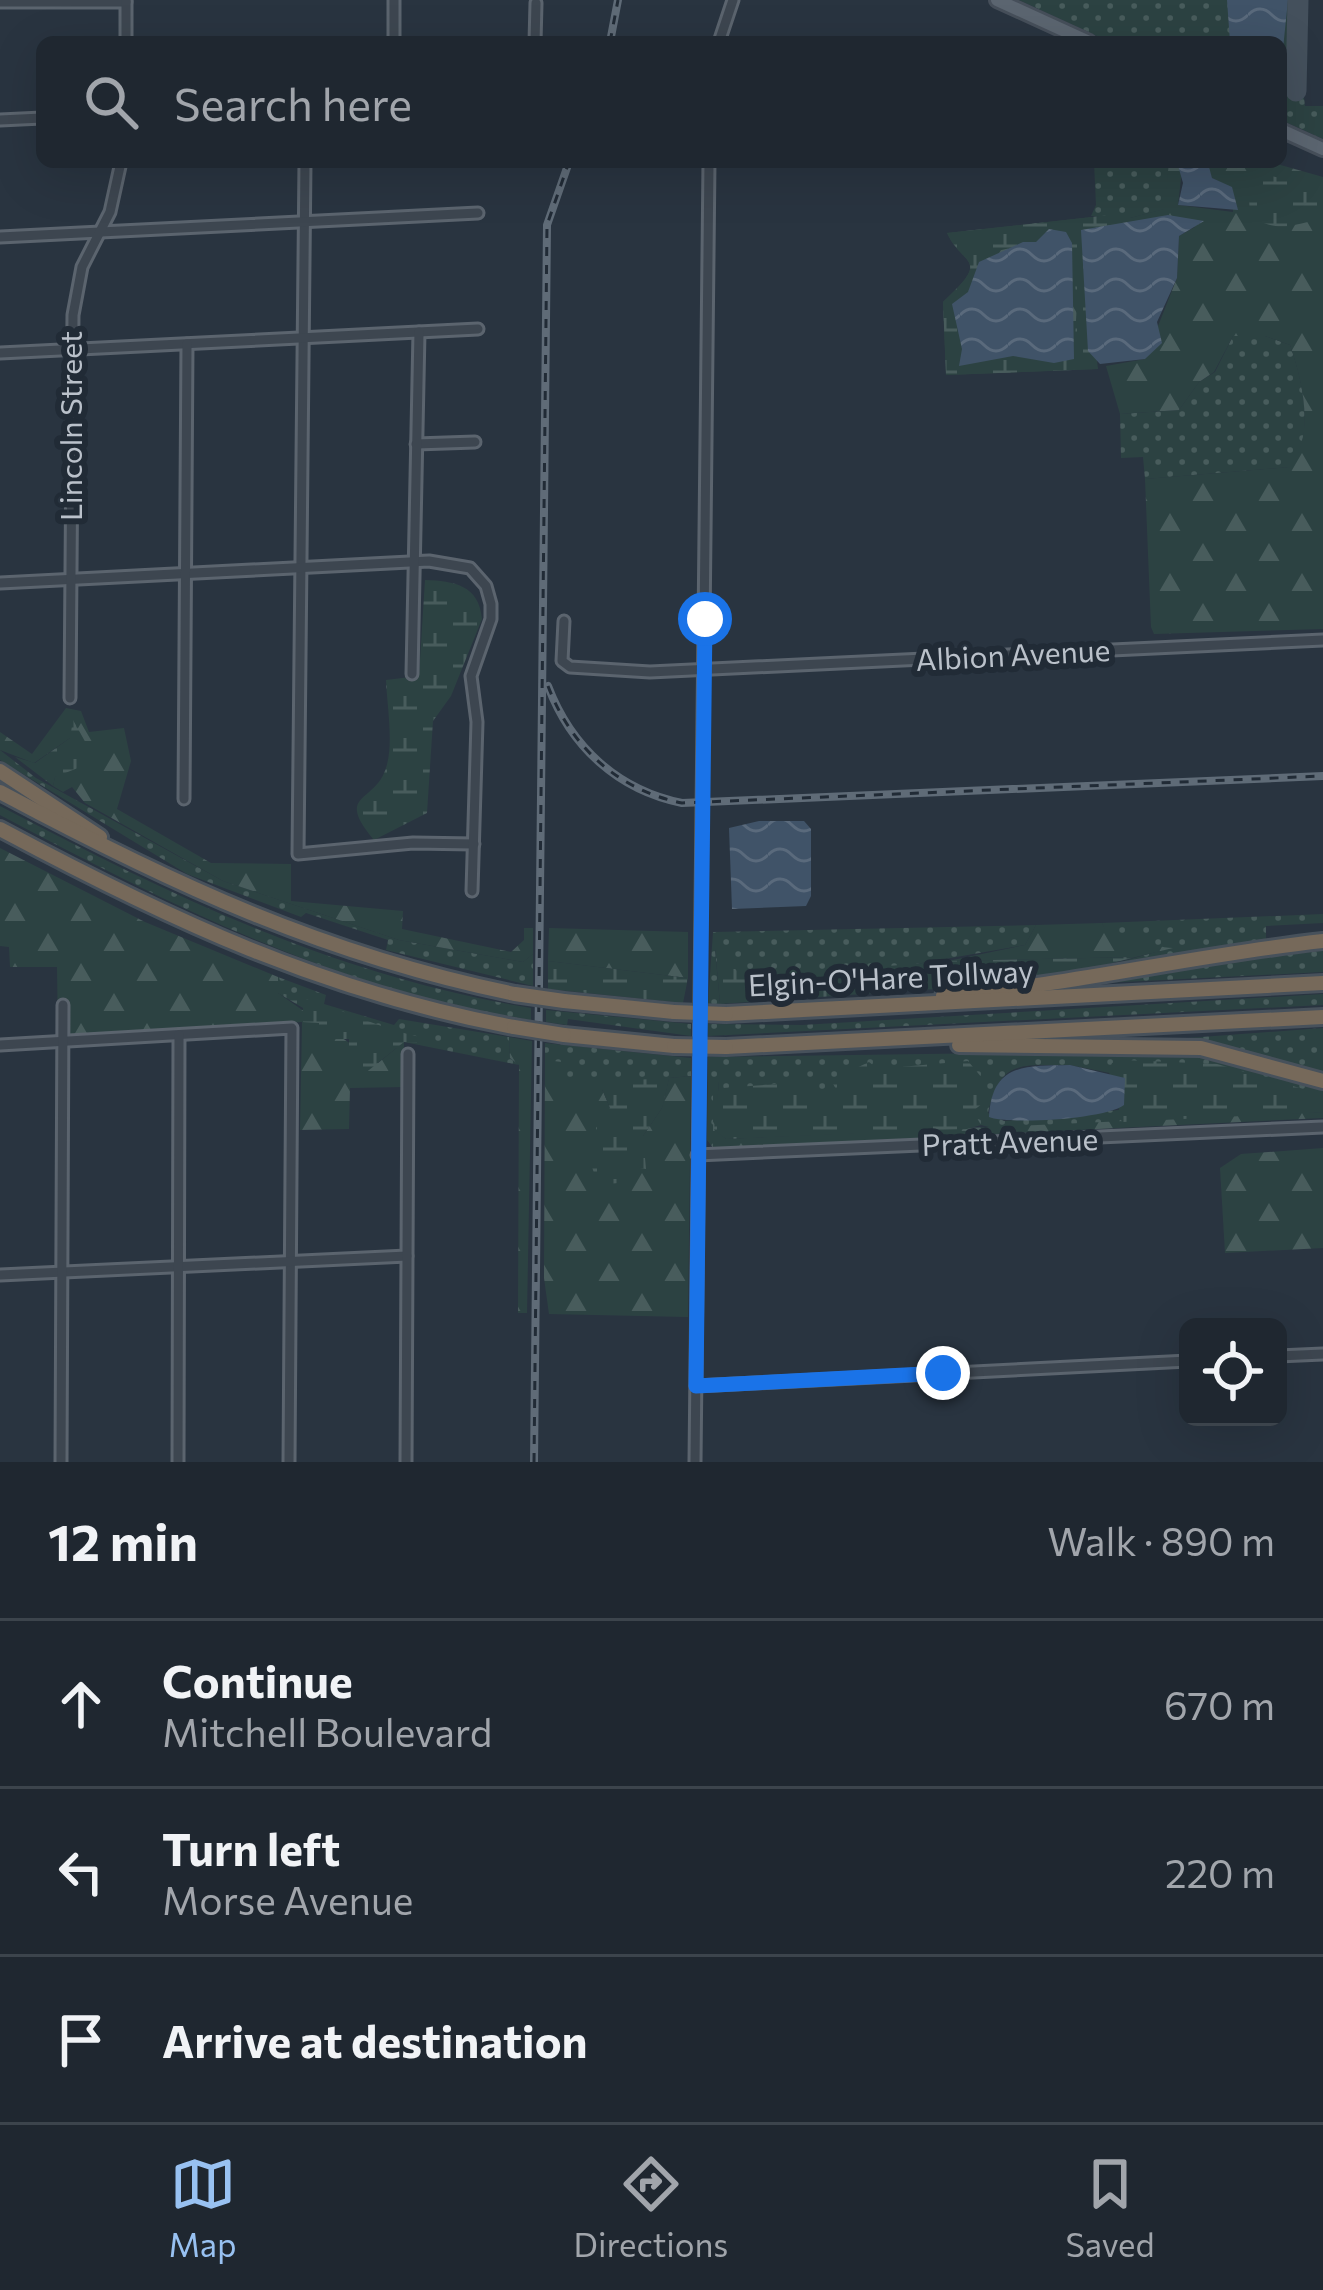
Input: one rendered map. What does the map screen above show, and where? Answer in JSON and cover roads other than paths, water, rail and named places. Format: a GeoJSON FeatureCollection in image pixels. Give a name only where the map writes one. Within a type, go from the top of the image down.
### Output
{"type":"FeatureCollection","features":[{"type":"Feature","properties":{"kind":"highway"},"geometry":{"type":"LineString","coordinates":[[0,771],[138,865]]}},
{"type":"Feature","properties":{"kind":"highway","name":"Elgin-O'Hare Tollway"},"geometry":{"type":"LineString","coordinates":[[0,791],[138,865],[320,943],[515,994],[674,1012],[726,1013],[842,1011],[1323,983]]}},
{"type":"Feature","properties":{"kind":"highway","name":"Elgin-O'Hare Tollway"},"geometry":{"type":"LineString","coordinates":[[0,830],[157,912],[283,966],[396,1001],[564,1036],[726,1047],[1323,1017]]}},
{"type":"Feature","properties":{"kind":"highway"},"geometry":{"type":"LineString","coordinates":[[0,840],[46,854]]}},
{"type":"Feature","properties":{"kind":"highway"},"geometry":{"type":"LineString","coordinates":[[842,1011],[1066,985],[1189,957],[1323,941]]}},
{"type":"Feature","properties":{"kind":"highway"},"geometry":{"type":"LineString","coordinates":[[876,1042],[1201,1048],[1323,1081]]}},
{"type":"Feature","properties":{"kind":"main road"},"geometry":{"type":"LineString","coordinates":[[997,0],[1076,36]]}},
{"type":"Feature","properties":{"kind":"main road"},"geometry":{"type":"LineString","coordinates":[[1287,133],[1323,149]]}},
{"type":"Feature","properties":{"kind":"street"},"geometry":{"type":"LineString","coordinates":[[394,0],[394,36]]}},
{"type":"Feature","properties":{"kind":"street"},"geometry":{"type":"LineString","coordinates":[[721,36],[733,0]]}},
{"type":"Feature","properties":{"kind":"street"},"geometry":{"type":"LineString","coordinates":[[0,2],[126,1],[126,36]]}},
{"type":"Feature","properties":{"kind":"street"},"geometry":{"type":"LineString","coordinates":[[535,36],[536,3]]}},
{"type":"Feature","properties":{"kind":"street"},"geometry":{"type":"LineString","coordinates":[[0,120],[36,118]]}},
{"type":"Feature","properties":{"kind":"street","name":"Lincoln Street"},"geometry":{"type":"LineString","coordinates":[[70,698],[71,350],[82,267],[110,212],[121,168]]}},
{"type":"Feature","properties":{"kind":"street"},"geometry":{"type":"LineString","coordinates":[[304,168],[298,854],[413,843],[474,844]]}},
{"type":"Feature","properties":{"kind":"street"},"geometry":{"type":"LineString","coordinates":[[695,1462],[710,168]]}},
{"type":"Feature","properties":{"kind":"street"},"geometry":{"type":"LineString","coordinates":[[0,237],[478,213]]}},
{"type":"Feature","properties":{"kind":"street"},"geometry":{"type":"LineString","coordinates":[[0,353],[478,329]]}},
{"type":"Feature","properties":{"kind":"street"},"geometry":{"type":"LineString","coordinates":[[412,674],[418,332]]}},
{"type":"Feature","properties":{"kind":"street"},"geometry":{"type":"LineString","coordinates":[[184,799],[187,344]]}},
{"type":"Feature","properties":{"kind":"street"},"geometry":{"type":"LineString","coordinates":[[416,444],[475,442]]}},
{"type":"Feature","properties":{"kind":"street"},"geometry":{"type":"LineString","coordinates":[[0,583],[414,562],[455,562],[479,576],[492,611],[471,676],[476,722],[472,891]]}},
{"type":"Feature","properties":{"kind":"street","name":"Albion Avenue"},"geometry":{"type":"LineString","coordinates":[[564,621],[562,661],[570,668],[704,672],[1323,640]]}},
{"type":"Feature","properties":{"kind":"street"},"geometry":{"type":"LineString","coordinates":[[61,1462],[63,1004]]}},
{"type":"Feature","properties":{"kind":"street"},"geometry":{"type":"LineString","coordinates":[[0,1045],[292,1028],[289,1462]]}},
{"type":"Feature","properties":{"kind":"street"},"geometry":{"type":"LineString","coordinates":[[178,1462],[179,1035]]}},
{"type":"Feature","properties":{"kind":"street"},"geometry":{"type":"LineString","coordinates":[[406,1462],[408,1054]]}},
{"type":"Feature","properties":{"kind":"street","name":"Pratt Avenue"},"geometry":{"type":"LineString","coordinates":[[697,1155],[1323,1127]]}},
{"type":"Feature","properties":{"kind":"street"},"geometry":{"type":"LineString","coordinates":[[0,1275],[407,1256]]}},
{"type":"Feature","properties":{"kind":"street"},"geometry":{"type":"LineString","coordinates":[[1287,1356],[1323,1354]]}},
{"type":"Feature","properties":{"kind":"street"},"geometry":{"type":"LineString","coordinates":[[696,1386],[1179,1361]]}},
{"type":"Feature","properties":{"kind":"water"},"geometry":{"type":"Polygon","coordinates":[[[1227,0],[1288,0],[1284,36],[1230,36],[1227,0]]]}},
{"type":"Feature","properties":{"kind":"water"},"geometry":{"type":"Polygon","coordinates":[[[1179,168],[1209,168],[1212,178],[1232,187],[1238,210],[1178,205],[1183,183],[1179,168]]]}},
{"type":"Feature","properties":{"kind":"water"},"geometry":{"type":"Polygon","coordinates":[[[1168,215],[1204,221],[1179,236],[1177,278],[1157,322],[1162,343],[1145,359],[1100,364],[1088,351],[1081,230],[1168,215]]]}},
{"type":"Feature","properties":{"kind":"water"},"geometry":{"type":"Polygon","coordinates":[[[1049,229],[1066,232],[1072,243],[1074,359],[1054,363],[1013,356],[959,366],[962,349],[952,304],[968,292],[979,262],[1023,242],[1036,242],[1049,229]]]}},
{"type":"Feature","properties":{"kind":"water"},"geometry":{"type":"Polygon","coordinates":[[[759,821],[804,821],[811,829],[811,896],[806,906],[732,909],[729,828],[759,821]]]}},
{"type":"Feature","properties":{"kind":"water"},"geometry":{"type":"Polygon","coordinates":[[[1070,1065],[1125,1078],[1124,1105],[1058,1119],[989,1117],[991,1099],[1004,1077],[1025,1068],[1070,1065]]]}},
{"type":"Feature","properties":{"kind":"railway"},"geometry":{"type":"LineString","coordinates":[[611,36],[618,0]]}},
{"type":"Feature","properties":{"kind":"railway"},"geometry":{"type":"LineString","coordinates":[[534,1462],[547,225],[567,168]]}},
{"type":"Feature","properties":{"kind":"railway"},"geometry":{"type":"LineString","coordinates":[[548,686],[570,728],[600,762],[637,788],[682,803],[1323,776]]}}]}
